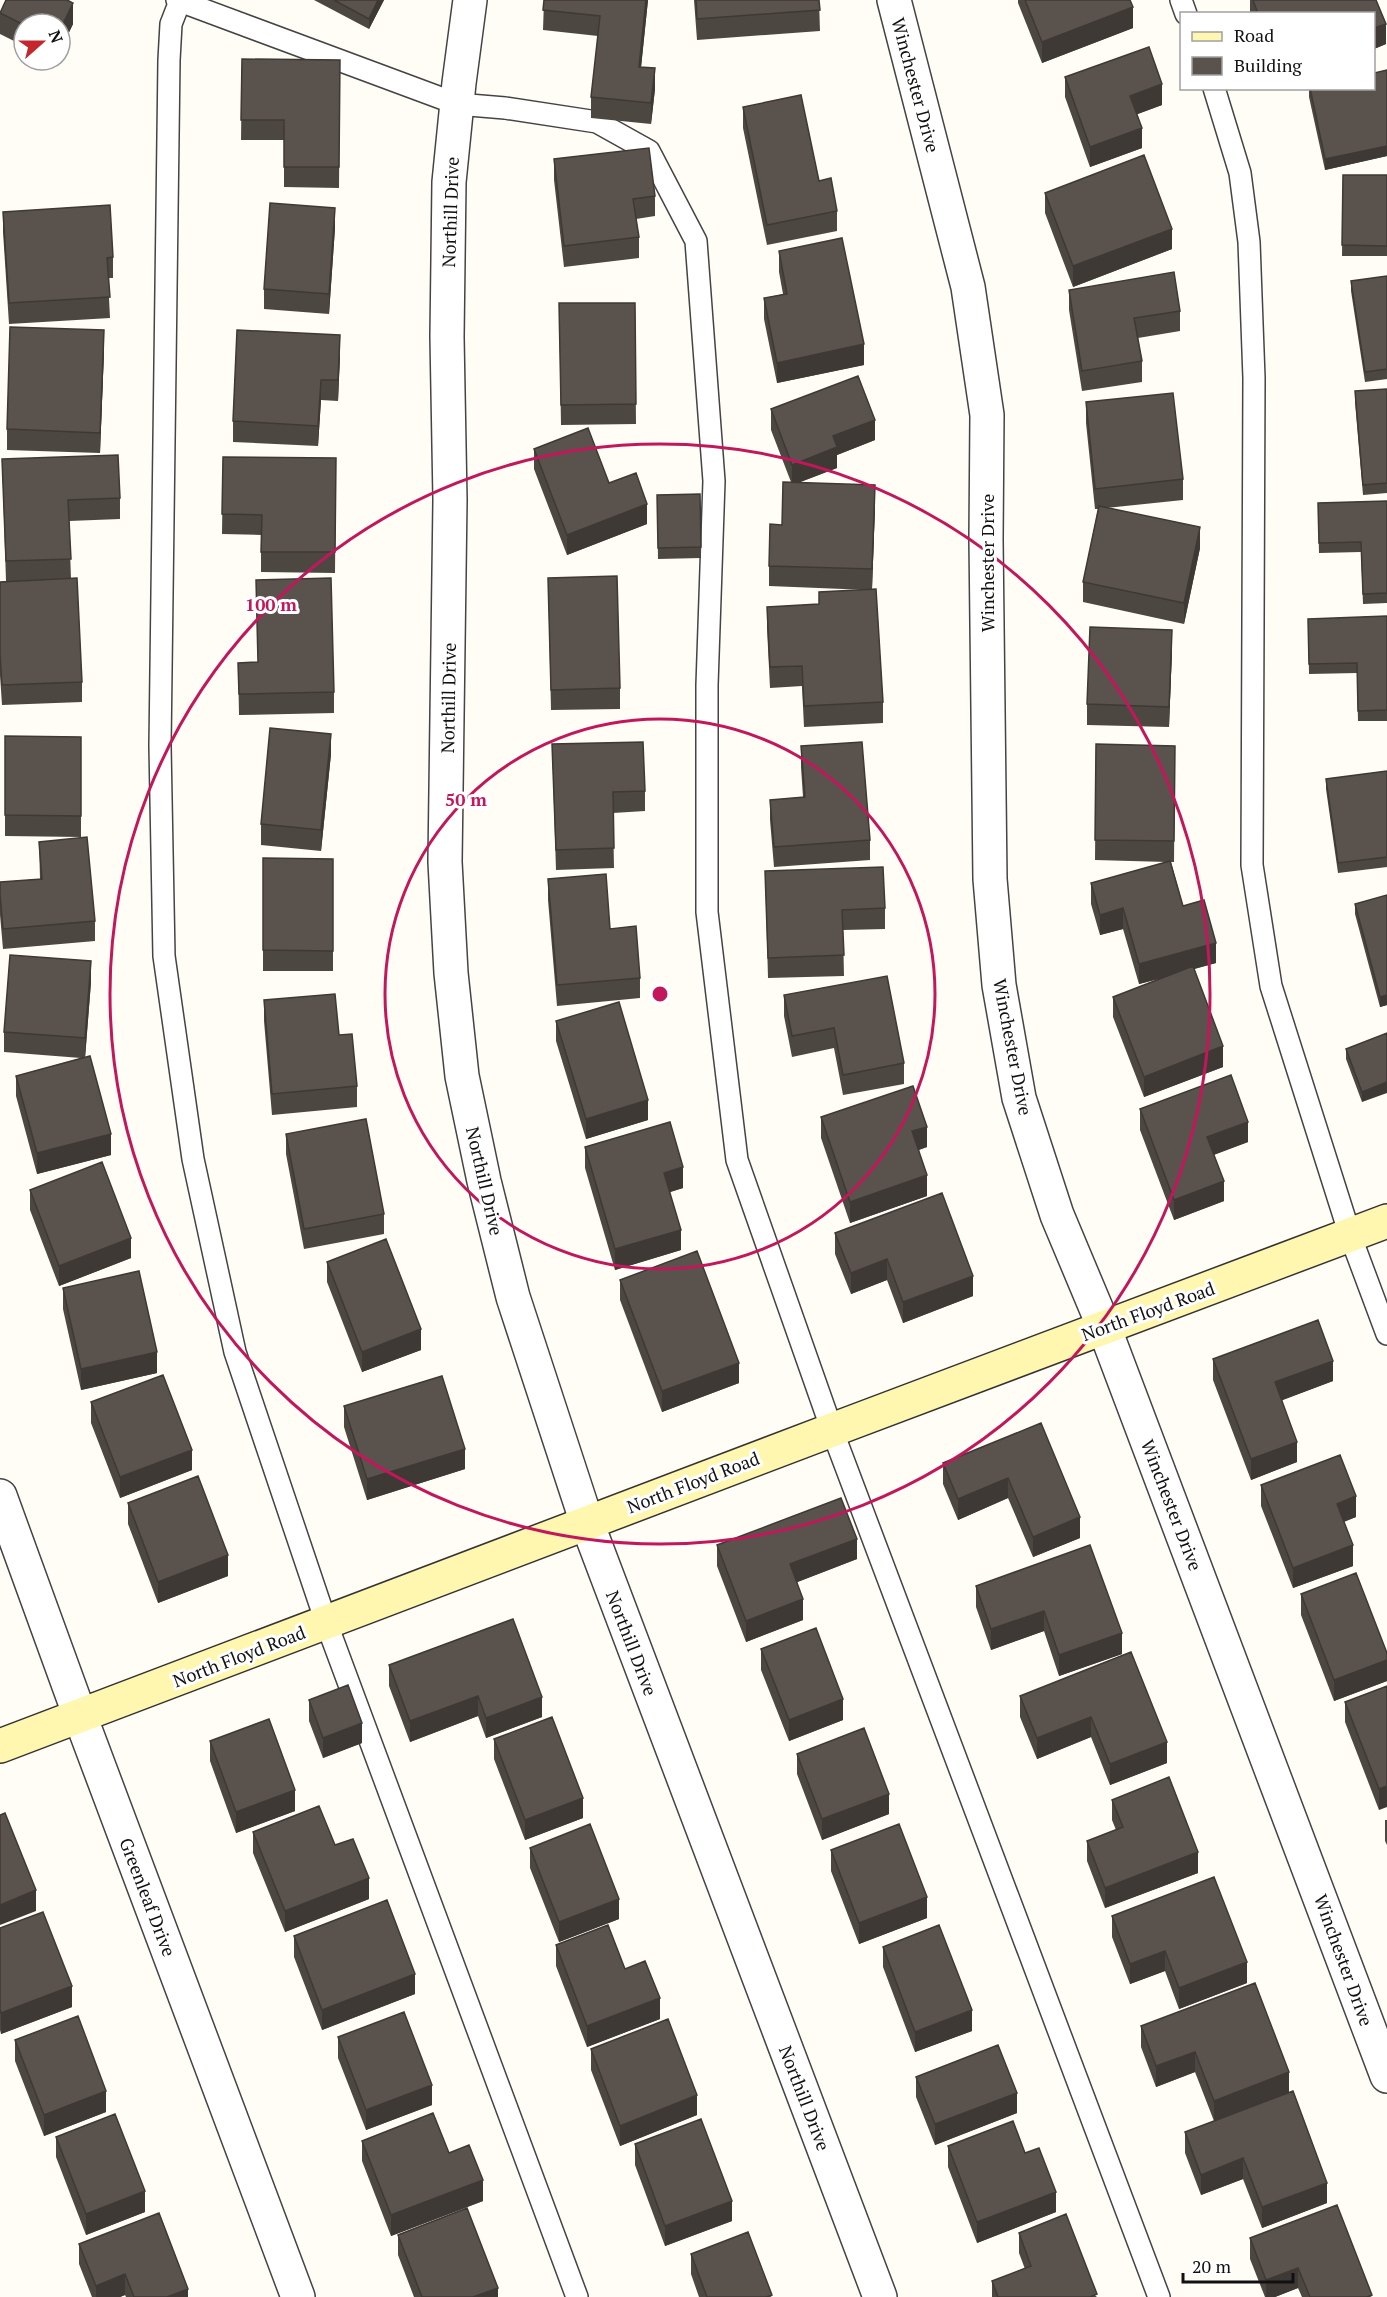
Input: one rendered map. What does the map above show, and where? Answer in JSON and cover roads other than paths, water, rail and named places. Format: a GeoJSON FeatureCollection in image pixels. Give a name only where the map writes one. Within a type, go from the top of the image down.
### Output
{"type":"FeatureCollection","features":[{"type":"Feature","properties":{"kind":"street","name":"Northill Drive"},"geometry":{"type":"LineString","coordinates":[[470,0],[449,182],[447,325],[450,500],[445,862],[451,973],[462,1076],[484,1181],[513,1297],[587,1523],[880,2297]]}},
{"type":"Feature","properties":{"kind":"street","name":"Winchester Drive"},"geometry":{"type":"LineString","coordinates":[[894,0],[968,286],[987,415],[986,551],[990,879],[999,985],[1019,1098],[1057,1215],[1104,1327],[1387,2076]]}},
{"type":"Feature","properties":{"kind":"street","name":"North Floyd Road"},"geometry":{"type":"LineString","coordinates":[[0,1746],[1387,1221]]}},
{"type":"Feature","properties":{"kind":"street","name":"Greenleaf Drive"},"geometry":{"type":"LineString","coordinates":[[0,1496],[298,2297]]}},
{"type":"Feature","properties":{"kind":"lane"},"geometry":{"type":"LineString","coordinates":[[577,2297],[326,1622],[235,1352],[193,1159],[164,956],[160,746],[169,60],[171,24],[179,1],[457,104],[505,108],[597,122],[649,151],[696,241],[714,481],[707,685],[707,912],[737,1160],[832,1430],[1159,2297]]}},
{"type":"Feature","properties":{"kind":"lane"},"geometry":{"type":"LineString","coordinates":[[1215,90],[1240,173],[1249,242],[1254,378],[1252,866],[1271,986],[1350,1235],[1387,1334]]}}]}
